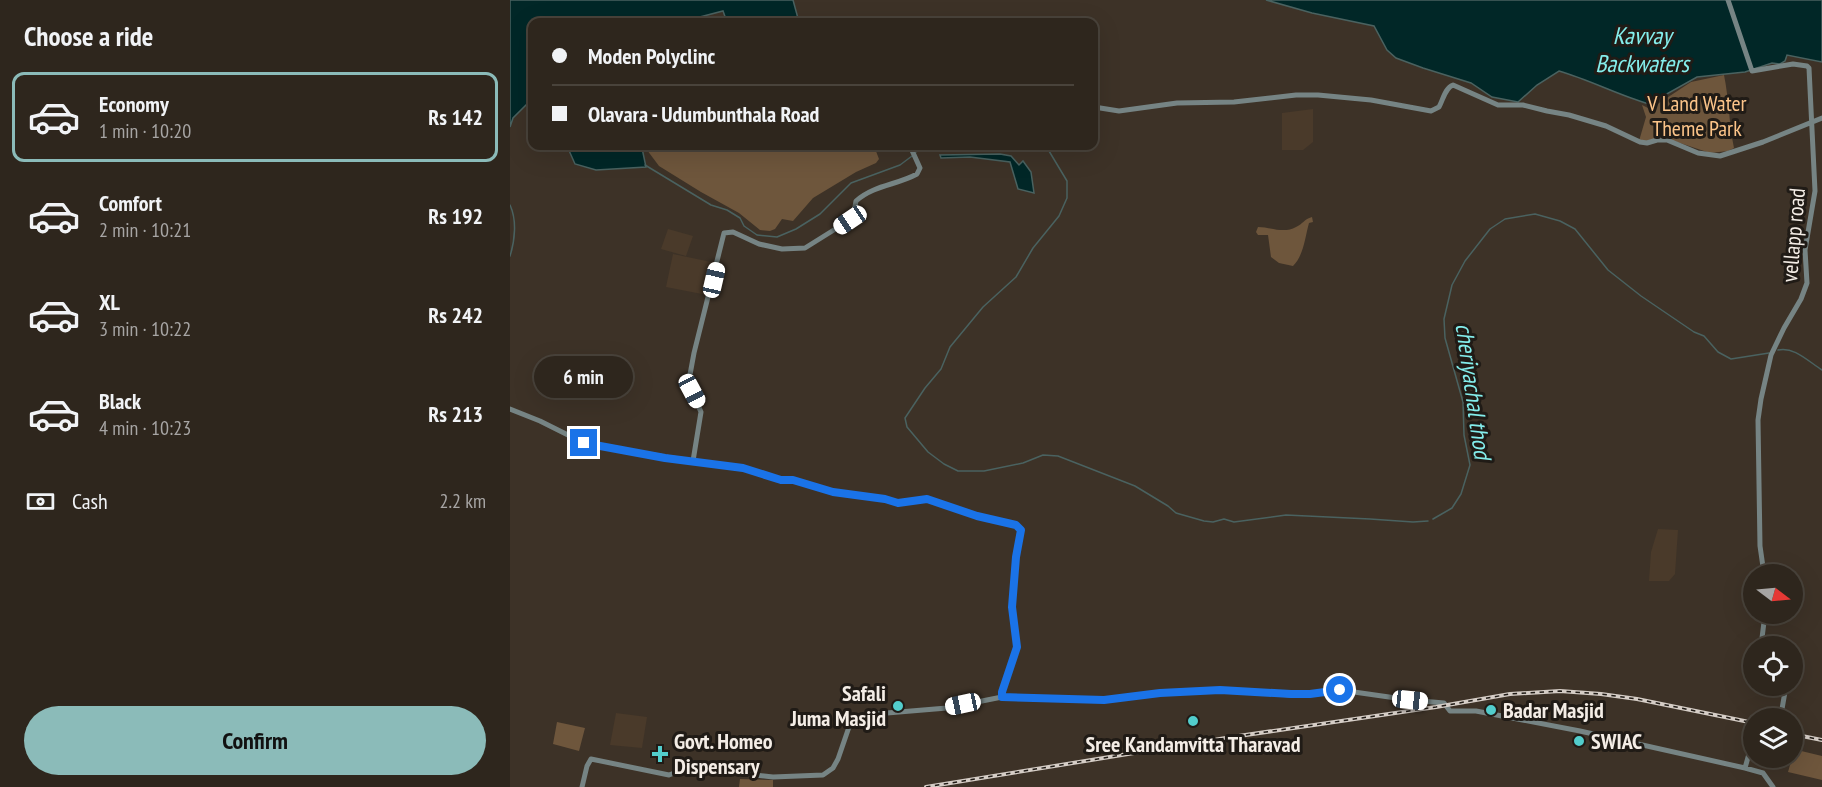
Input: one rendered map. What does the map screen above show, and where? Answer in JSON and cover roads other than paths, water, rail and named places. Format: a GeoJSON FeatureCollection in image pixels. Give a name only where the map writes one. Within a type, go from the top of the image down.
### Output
{"type":"FeatureCollection","features":[{"type":"Feature","properties":{"kind":"main road","name":"vellapp road"},"geometry":{"type":"LineString","coordinates":[[1728,0],[1752,71],[1793,64],[1809,68],[1815,191],[1805,250],[1807,283],[1801,299],[1773,349],[1759,409],[1757,430],[1763,564]]}},
{"type":"Feature","properties":{"kind":"main road"},"geometry":{"type":"LineString","coordinates":[[1098,108],[1119,111],[1177,103],[1254,100],[1296,95],[1339,96],[1431,111],[1438,108],[1445,92],[1453,85],[1498,105],[1523,105],[1569,115],[1606,126],[1640,142],[1668,140],[1698,153],[1720,156],[1822,118]]}},
{"type":"Feature","properties":{"kind":"main road"},"geometry":{"type":"LineString","coordinates":[[693,461],[701,412],[689,386],[689,381],[724,233],[733,232],[759,244],[782,249],[805,249],[853,218],[856,201],[863,195],[881,186],[917,174],[920,168],[911,150]]}},
{"type":"Feature","properties":{"kind":"main road"},"geometry":{"type":"LineString","coordinates":[[510,409],[584,443],[665,458],[743,468],[781,480],[793,480],[843,494],[874,497],[898,503],[927,499],[977,516],[1016,525],[1021,530],[1016,557],[1012,607],[1017,647],[1002,697]]}},
{"type":"Feature","properties":{"kind":"main road"},"geometry":{"type":"LineString","coordinates":[[582,787],[587,765],[591,759],[669,775],[687,768],[773,777],[823,775],[830,771],[838,759],[849,728],[864,717],[875,714],[924,711],[1002,697],[1104,700],[1160,693],[1220,690],[1310,694],[1340,690],[1444,703],[1450,711],[1476,711],[1580,731],[1743,768]]}},
{"type":"Feature","properties":{"kind":"main road"},"geometry":{"type":"LineString","coordinates":[[1745,768],[1763,773],[1773,787]]}},
{"type":"Feature","properties":{"kind":"water"},"geometry":{"type":"Polygon","coordinates":[[[510,0],[793,0],[798,18],[726,18],[723,11],[696,18],[528,18],[528,103],[513,118],[510,127],[510,0]]]}},
{"type":"Feature","properties":{"kind":"water","name":"Kavvay Backwaters"},"geometry":{"type":"Polygon","coordinates":[[[1266,0],[1822,0],[1822,62],[1787,55],[1785,61],[1780,64],[1772,63],[1745,72],[1697,77],[1649,104],[1559,71],[1537,85],[1518,102],[1492,97],[1471,83],[1396,58],[1387,50],[1374,26],[1312,13],[1266,0]]]}},
{"type":"Feature","properties":{"kind":"water"},"geometry":{"type":"Polygon","coordinates":[[[569,150],[642,150],[646,167],[596,170],[575,164],[569,150]]]}},
{"type":"Feature","properties":{"kind":"water"},"geometry":{"type":"Polygon","coordinates":[[[1000,154],[1011,156],[1019,165],[1023,161],[1031,172],[1034,193],[1018,189],[1010,162],[970,157],[941,158],[940,155],[1000,154]]]}},
{"type":"Feature","properties":{"kind":"waterway"},"geometry":{"type":"LineString","coordinates":[[1048,150],[1067,181],[1067,198],[1059,216],[1033,248],[1016,277],[983,307],[950,347],[941,369],[905,418],[907,427],[928,452],[958,471],[984,471],[1023,463],[1043,455],[1058,456],[1135,486],[1176,513],[1204,521],[1213,522],[1224,519],[1234,522],[1286,515],[1428,521]]}},
{"type":"Feature","properties":{"kind":"waterway"},"geometry":{"type":"LineString","coordinates":[[645,165],[711,205],[727,210],[740,218],[744,226],[757,235],[777,237],[796,229],[820,214],[851,183],[900,165],[912,156]]}},
{"type":"Feature","properties":{"kind":"waterway"},"geometry":{"type":"LineString","coordinates":[[510,205],[514,217],[510,256]]}},
{"type":"Feature","properties":{"kind":"waterway","name":"cheriyachal thod"},"geometry":{"type":"LineString","coordinates":[[1433,519],[1452,508],[1461,494],[1470,465],[1464,435],[1463,402],[1445,338],[1444,319],[1452,285],[1465,261],[1490,229],[1505,219],[1535,214],[1560,221],[1575,229],[1608,270],[1641,296],[1694,332],[1704,336],[1718,352],[1731,359],[1769,353]]}},
{"type":"Feature","properties":{"kind":"waterway"},"geometry":{"type":"LineString","coordinates":[[1778,350],[1796,352],[1822,370]]}},
{"type":"Feature","properties":{"kind":"railway"},"geometry":{"type":"LineString","coordinates":[[926,787],[1510,694],[1560,691],[1601,694],[1743,721]]}},
{"type":"Feature","properties":{"kind":"railway"},"geometry":{"type":"LineString","coordinates":[[1803,736],[1822,740]]}},
{"type":"Feature","properties":{"kind":"place","name":"Safali Juma Masjid"},"geometry":{"type":"Point","coordinates":[898,706]}},
{"type":"Feature","properties":{"kind":"place","name":"Badar Masjid"},"geometry":{"type":"Point","coordinates":[1491,710]}},
{"type":"Feature","properties":{"kind":"place","name":"Sree Kandamvitta Tharavad"},"geometry":{"type":"Point","coordinates":[1193,721]}},
{"type":"Feature","properties":{"kind":"place","name":"SWIAC"},"geometry":{"type":"Point","coordinates":[1579,741]}},
{"type":"Feature","properties":{"kind":"place","name":"Govt. Homeo Dispensary"},"geometry":{"type":"Point","coordinates":[660,754]}},
{"type":"Feature","properties":{"kind":"park label","name":"V Land Water Theme Park"},"geometry":{"type":"Point","coordinates":[1697,116]}}]}
